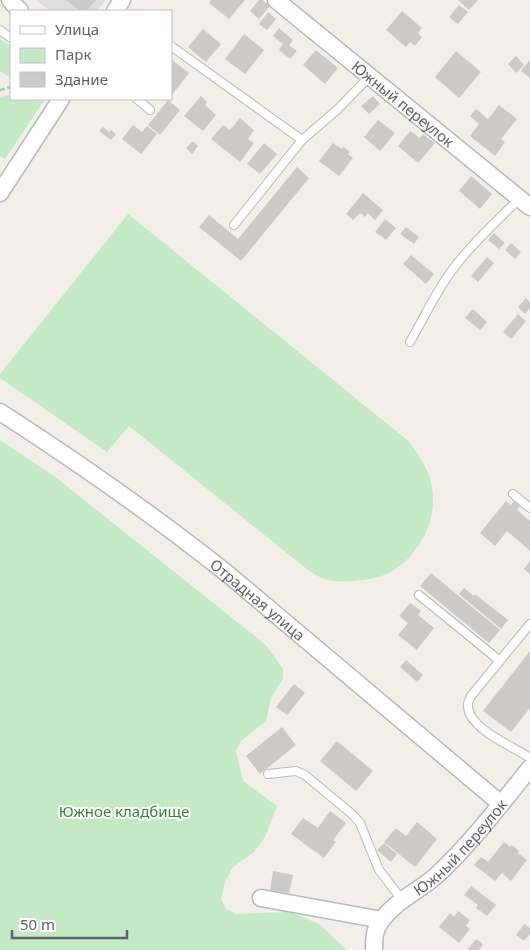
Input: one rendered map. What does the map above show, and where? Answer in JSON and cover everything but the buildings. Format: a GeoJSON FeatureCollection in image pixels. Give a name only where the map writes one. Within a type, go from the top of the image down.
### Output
{"type":"FeatureCollection","features":[{"type":"Feature","properties":{"kind":"street"},"geometry":{"type":"LineString","coordinates":[[10,0],[19,10]]}},
{"type":"Feature","properties":{"kind":"street","name":"Южный переулок"},"geometry":{"type":"LineString","coordinates":[[276,0],[525,203]]}},
{"type":"Feature","properties":{"kind":"street"},"geometry":{"type":"LineString","coordinates":[[0,193],[60,100]]}},
{"type":"Feature","properties":{"kind":"street","name":"Отрадная улица"},"geometry":{"type":"LineString","coordinates":[[0,412],[119,492],[229,574],[501,804]]}},
{"type":"Feature","properties":{"kind":"street","name":"Южный переулок"},"geometry":{"type":"LineString","coordinates":[[382,920],[438,874],[501,804],[530,768]]}},
{"type":"Feature","properties":{"kind":"street"},"geometry":{"type":"LineString","coordinates":[[261,898],[382,920],[376,928],[374,950]]}},
{"type":"Feature","properties":{"kind":"lane"},"geometry":{"type":"LineString","coordinates":[[172,47],[302,140]]}},
{"type":"Feature","properties":{"kind":"lane"},"geometry":{"type":"LineString","coordinates":[[234,225],[302,140],[338,109],[370,76]]}},
{"type":"Feature","properties":{"kind":"lane"},"geometry":{"type":"LineString","coordinates":[[138,100],[150,110]]}},
{"type":"Feature","properties":{"kind":"lane"},"geometry":{"type":"LineString","coordinates":[[410,342],[454,267],[486,230],[525,203]]}},
{"type":"Feature","properties":{"kind":"lane"},"geometry":{"type":"LineString","coordinates":[[512,494],[530,508]]}},
{"type":"Feature","properties":{"kind":"lane"},"geometry":{"type":"LineString","coordinates":[[419,595],[500,661]]}},
{"type":"Feature","properties":{"kind":"lane"},"geometry":{"type":"LineString","coordinates":[[530,624],[471,696],[467,705],[468,710],[480,725],[497,740],[530,758]]}},
{"type":"Feature","properties":{"kind":"lane"},"geometry":{"type":"LineString","coordinates":[[268,774],[296,771],[305,775],[354,815],[379,870],[403,901]]}},
{"type":"Feature","properties":{"kind":"shaded area"},"geometry":{"type":"Polygon","coordinates":[[[36,0],[106,0],[98,10],[49,10],[36,0]]]}},
{"type":"Feature","properties":{"kind":"green space"},"geometry":{"type":"Polygon","coordinates":[[[0,39],[10,45],[10,77],[0,71],[0,39]]]}},
{"type":"Feature","properties":{"kind":"green space"},"geometry":{"type":"Polygon","coordinates":[[[10,94],[10,100],[44,100],[5,159],[0,156],[0,97],[10,94]]]}},
{"type":"Feature","properties":{"kind":"green space"},"geometry":{"type":"Polygon","coordinates":[[[128,214],[406,439],[412,446],[426,467],[433,492],[433,501],[430,521],[422,541],[401,565],[378,577],[357,581],[340,582],[320,577],[308,570],[129,426],[107,452],[0,378],[0,374],[128,214]]]}},
{"type":"Feature","properties":{"kind":"green space","name":"Южное кладбище"},"geometry":{"type":"Polygon","coordinates":[[[0,440],[54,476],[266,645],[283,669],[283,678],[271,698],[266,721],[241,741],[236,751],[243,781],[277,806],[265,837],[254,852],[233,867],[225,882],[221,899],[226,909],[236,914],[290,912],[319,924],[347,950],[0,950],[0,440]]]}}]}
